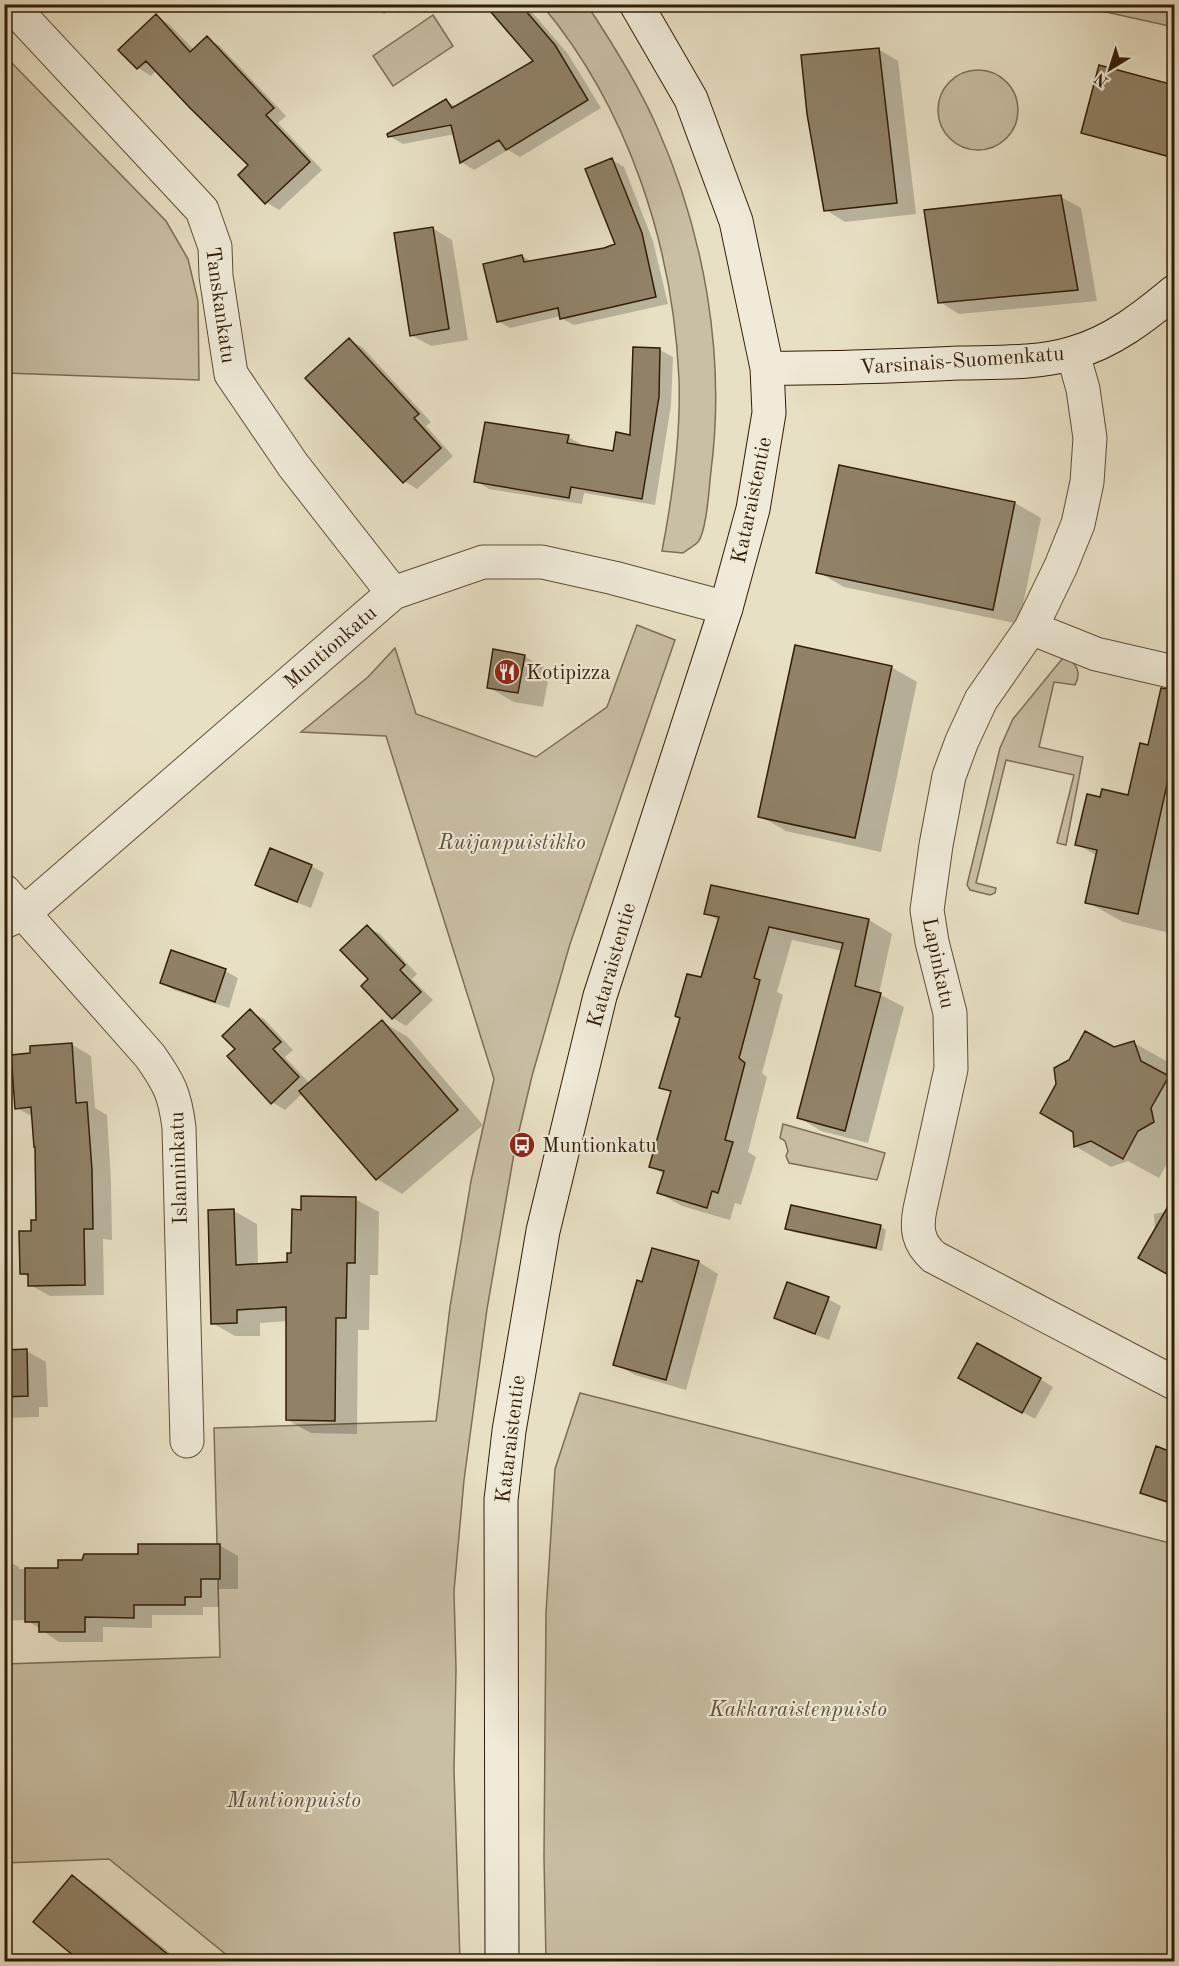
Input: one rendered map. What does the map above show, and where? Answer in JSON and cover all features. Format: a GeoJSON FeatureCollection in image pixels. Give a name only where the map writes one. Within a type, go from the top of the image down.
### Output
{"type":"FeatureCollection","features":[{"type":"Feature","properties":{"kind":"street","name":"Tanskankatu"},"geometry":{"type":"LineString","coordinates":[[10,4],[202,210],[215,247],[216,276],[231,374],[293,465],[393,593]]}},
{"type":"Feature","properties":{"kind":"street","name":"Kataraistentie"},"geometry":{"type":"LineString","coordinates":[[502,1962],[501,1500],[509,1431],[543,1231],[600,996],[726,608],[753,509],[769,413],[767,368],[736,221],[691,99],[636,4]]}},
{"type":"Feature","properties":{"kind":"street","name":"Varsinais-Suomenkatu"},"geometry":{"type":"LineString","coordinates":[[767,368],[821,369],[1031,360],[1073,354],[1111,338],[1149,313],[1174,292]]}},
{"type":"Feature","properties":{"kind":"street","name":"Lapinkatu"},"geometry":{"type":"LineString","coordinates":[[1073,354],[1083,389],[1090,438],[1087,482],[1078,524],[1061,566],[1031,628],[981,700],[962,741],[949,776],[936,845],[927,910],[932,942],[950,1013],[951,1069],[917,1223],[918,1234],[927,1251],[934,1257],[1174,1383]]}},
{"type":"Feature","properties":{"kind":"street","name":"Muntionkatu"},"geometry":{"type":"LineString","coordinates":[[11,908],[393,593],[483,562],[542,562],[614,578],[726,608]]}},
{"type":"Feature","properties":{"kind":"street"},"geometry":{"type":"LineString","coordinates":[[1031,628],[1096,654],[1174,672]]}},
{"type":"Feature","properties":{"kind":"street","name":"Islanninkatu"},"geometry":{"type":"LineString","coordinates":[[11,908],[150,1056],[168,1081],[176,1100],[179,1128],[187,1441]]}},
{"type":"Feature","properties":{"kind":"green space"},"geometry":{"type":"Polygon","coordinates":[[[542,5],[587,5],[606,34],[657,127],[673,167],[699,252],[713,339],[716,383],[715,427],[704,528],[698,542],[683,553],[662,551],[675,465],[679,422],[679,379],[675,329],[656,229],[641,180],[622,133],[599,88],[572,45],[542,5]]]}},
{"type":"Feature","properties":{"kind":"green space"},"geometry":{"type":"Polygon","coordinates":[[[1074,5],[1174,5],[1174,27],[1074,5]]]}},
{"type":"Feature","properties":{"kind":"green space"},"geometry":{"type":"Polygon","coordinates":[[[433,15],[453,46],[393,86],[373,56],[433,15]]]}},
{"type":"Feature","properties":{"kind":"green space"},"geometry":{"type":"Polygon","coordinates":[[[4,55],[166,221],[188,259],[198,301],[199,380],[5,373],[4,55]]]}},
{"type":"Feature","properties":{"kind":"green space"},"geometry":{"type":"Polygon","coordinates":[[[978,70],[1000,77],[1006,82],[1017,102],[1018,110],[1011,132],[1006,138],[986,149],[978,150],[956,143],[950,138],[939,118],[938,110],[945,88],[950,82],[970,71],[978,70]]]}},
{"type":"Feature","properties":{"kind":"green space","name":"Muntionpuisto"},"geometry":{"type":"Polygon","coordinates":[[[637,625],[675,640],[570,944],[532,1076],[515,1148],[487,1309],[464,1480],[454,1591],[456,1669],[454,1770],[460,1961],[234,1961],[109,1859],[5,1863],[4,1664],[220,1657],[214,1428],[436,1421],[450,1307],[471,1181],[494,1079],[386,736],[301,732],[368,677],[395,648],[416,714],[536,757],[607,707],[637,625]]]}},
{"type":"Feature","properties":{"kind":"green space"},"geometry":{"type":"Polygon","coordinates":[[[1069,658],[1078,671],[1077,681],[1075,685],[1054,682],[1039,747],[1083,757],[1066,845],[1057,843],[1074,775],[1006,760],[976,883],[996,888],[995,893],[990,895],[970,890],[967,885],[1000,748],[1013,719],[1062,659],[1069,658]]]}},
{"type":"Feature","properties":{"kind":"green space"},"geometry":{"type":"Polygon","coordinates":[[[783,1124],[885,1153],[877,1180],[789,1163],[785,1141],[780,1138],[783,1124]]]}},
{"type":"Feature","properties":{"kind":"green space","name":"Kakkaraistenpuisto"},"geometry":{"type":"Polygon","coordinates":[[[580,1393],[1174,1544],[1174,1961],[546,1961],[544,1857],[546,1613],[555,1469],[580,1393]]]}},
{"type":"Feature","properties":{"kind":"building"},"geometry":{"type":"Polygon","coordinates":[[[484,4],[520,4],[555,45],[588,100],[506,150],[499,140],[460,163],[451,125],[388,137],[387,134],[446,99],[452,108],[533,61],[484,4]]]}},
{"type":"Feature","properties":{"kind":"building"},"geometry":{"type":"Polygon","coordinates":[[[156,14],[190,52],[207,36],[274,108],[266,115],[310,162],[265,204],[238,175],[248,165],[146,61],[137,69],[118,50],[156,14]]]}},
{"type":"Feature","properties":{"kind":"building"},"geometry":{"type":"Polygon","coordinates":[[[879,48],[897,203],[824,211],[807,114],[801,55],[879,48]]]}},
{"type":"Feature","properties":{"kind":"building"},"geometry":{"type":"Polygon","coordinates":[[[1099,65],[1174,85],[1174,158],[1081,133],[1099,65]]]}},
{"type":"Feature","properties":{"kind":"building"},"geometry":{"type":"Polygon","coordinates":[[[612,158],[642,233],[656,297],[560,319],[558,308],[497,322],[483,264],[522,255],[524,262],[615,244],[585,169],[612,158]]]}},
{"type":"Feature","properties":{"kind":"building"},"geometry":{"type":"Polygon","coordinates":[[[1061,195],[1078,290],[938,303],[924,210],[1061,195]]]}},
{"type":"Feature","properties":{"kind":"building"},"geometry":{"type":"Polygon","coordinates":[[[433,227],[449,329],[410,336],[394,233],[433,227]]]}},
{"type":"Feature","properties":{"kind":"building"},"geometry":{"type":"Polygon","coordinates":[[[349,338],[419,414],[414,418],[441,448],[403,483],[305,378],[349,338]]]}},
{"type":"Feature","properties":{"kind":"building"},"geometry":{"type":"Polygon","coordinates":[[[633,347],[660,348],[659,397],[642,499],[571,487],[569,498],[474,482],[485,422],[569,435],[567,443],[613,451],[616,432],[630,435],[633,347]]]}},
{"type":"Feature","properties":{"kind":"building"},"geometry":{"type":"Polygon","coordinates":[[[839,465],[1015,502],[993,610],[816,573],[839,465]]]}},
{"type":"Feature","properties":{"kind":"building"},"geometry":{"type":"Polygon","coordinates":[[[795,645],[892,666],[855,838],[758,817],[795,645]]]}},
{"type":"Feature","properties":{"kind":"building"},"geometry":{"type":"Polygon","coordinates":[[[493,649],[525,655],[518,693],[487,688],[493,649]]]}},
{"type":"Feature","properties":{"kind":"building"},"geometry":{"type":"Polygon","coordinates":[[[1161,688],[1174,690],[1174,781],[1168,780],[1138,914],[1085,903],[1097,850],[1075,845],[1087,794],[1100,797],[1102,789],[1128,795],[1140,743],[1148,745],[1161,688]]]}},
{"type":"Feature","properties":{"kind":"building"},"geometry":{"type":"Polygon","coordinates":[[[270,848],[312,865],[297,902],[255,885],[270,848]]]}},
{"type":"Feature","properties":{"kind":"building"},"geometry":{"type":"Polygon","coordinates":[[[711,885],[869,919],[855,986],[881,993],[845,1131],[797,1118],[843,943],[769,927],[754,978],[760,980],[739,1058],[745,1063],[725,1140],[733,1142],[718,1193],[712,1191],[707,1208],[657,1193],[664,1171],[649,1167],[671,1091],[659,1088],[680,1018],[675,1016],[687,974],[701,977],[719,917],[704,914],[711,885]]]}},
{"type":"Feature","properties":{"kind":"building"},"geometry":{"type":"Polygon","coordinates":[[[367,925],[405,965],[400,970],[421,992],[392,1019],[361,986],[368,979],[340,950],[367,925]]]}},
{"type":"Feature","properties":{"kind":"building"},"geometry":{"type":"Polygon","coordinates":[[[171,950],[226,969],[215,1002],[160,983],[171,950]]]}},
{"type":"Feature","properties":{"kind":"building"},"geometry":{"type":"Polygon","coordinates":[[[250,1009],[281,1042],[273,1049],[299,1077],[271,1104],[227,1056],[235,1049],[222,1036],[250,1009]]]}},
{"type":"Feature","properties":{"kind":"building"},"geometry":{"type":"Polygon","coordinates":[[[382,1020],[458,1110],[376,1180],[299,1091],[382,1020]]]}},
{"type":"Feature","properties":{"kind":"building"},"geometry":{"type":"Polygon","coordinates":[[[1085,1031],[1114,1047],[1134,1041],[1141,1061],[1169,1076],[1151,1108],[1154,1122],[1138,1131],[1123,1159],[1091,1141],[1074,1147],[1073,1132],[1040,1113],[1056,1084],[1054,1068],[1069,1060],[1085,1031]]]}},
{"type":"Feature","properties":{"kind":"building"},"geometry":{"type":"Polygon","coordinates":[[[72,1043],[76,1103],[87,1102],[92,1170],[93,1229],[84,1229],[85,1285],[28,1286],[28,1274],[20,1274],[19,1231],[31,1231],[31,1220],[36,1220],[35,1147],[31,1107],[15,1109],[11,1055],[30,1053],[30,1046],[72,1043]]]}},
{"type":"Feature","properties":{"kind":"building"},"geometry":{"type":"Polygon","coordinates":[[[301,1196],[356,1197],[355,1263],[347,1263],[346,1318],[336,1318],[335,1421],[286,1420],[286,1307],[237,1310],[237,1323],[211,1324],[208,1210],[234,1209],[236,1265],[287,1262],[287,1253],[291,1253],[292,1209],[301,1210],[301,1196]]]}},
{"type":"Feature","properties":{"kind":"building"},"geometry":{"type":"Polygon","coordinates":[[[1174,1196],[1174,1278],[1138,1258],[1174,1196]]]}},
{"type":"Feature","properties":{"kind":"building"},"geometry":{"type":"Polygon","coordinates":[[[791,1205],[881,1225],[876,1248],[785,1229],[791,1205]]]}},
{"type":"Feature","properties":{"kind":"building"},"geometry":{"type":"Polygon","coordinates":[[[652,1248],[699,1261],[666,1380],[613,1365],[637,1280],[642,1282],[652,1248]]]}},
{"type":"Feature","properties":{"kind":"building"},"geometry":{"type":"Polygon","coordinates":[[[787,1282],[829,1297],[815,1334],[774,1318],[787,1282]]]}},
{"type":"Feature","properties":{"kind":"building"},"geometry":{"type":"Polygon","coordinates":[[[977,1343],[1041,1378],[1022,1413],[958,1378],[977,1343]]]}},
{"type":"Feature","properties":{"kind":"building"},"geometry":{"type":"Polygon","coordinates":[[[27,1349],[28,1396],[4,1397],[4,1350],[27,1349]]]}},
{"type":"Feature","properties":{"kind":"building"},"geometry":{"type":"Polygon","coordinates":[[[1156,1446],[1174,1453],[1174,1504],[1140,1493],[1156,1446]]]}},
{"type":"Feature","properties":{"kind":"building"},"geometry":{"type":"Polygon","coordinates":[[[138,1544],[220,1544],[220,1579],[201,1579],[201,1597],[185,1597],[185,1605],[134,1605],[134,1618],[85,1617],[85,1632],[39,1632],[39,1622],[25,1622],[25,1568],[58,1568],[58,1560],[82,1560],[84,1554],[138,1554],[138,1544]]]}},
{"type":"Feature","properties":{"kind":"building"},"geometry":{"type":"Polygon","coordinates":[[[72,1875],[177,1962],[81,1962],[33,1922],[72,1875]]]}},
{"type":"Feature","properties":{"kind":"place","name":"Kotipizza"},"geometry":{"type":"Point","coordinates":[507,672]}},
{"type":"Feature","properties":{"kind":"place","name":"Muntionkatu"},"geometry":{"type":"Point","coordinates":[522,1145]}},
{"type":"Feature","properties":{"kind":"park label","name":"Ruijanpuistikko"},"geometry":{"type":"Point","coordinates":[512,842]}}]}
